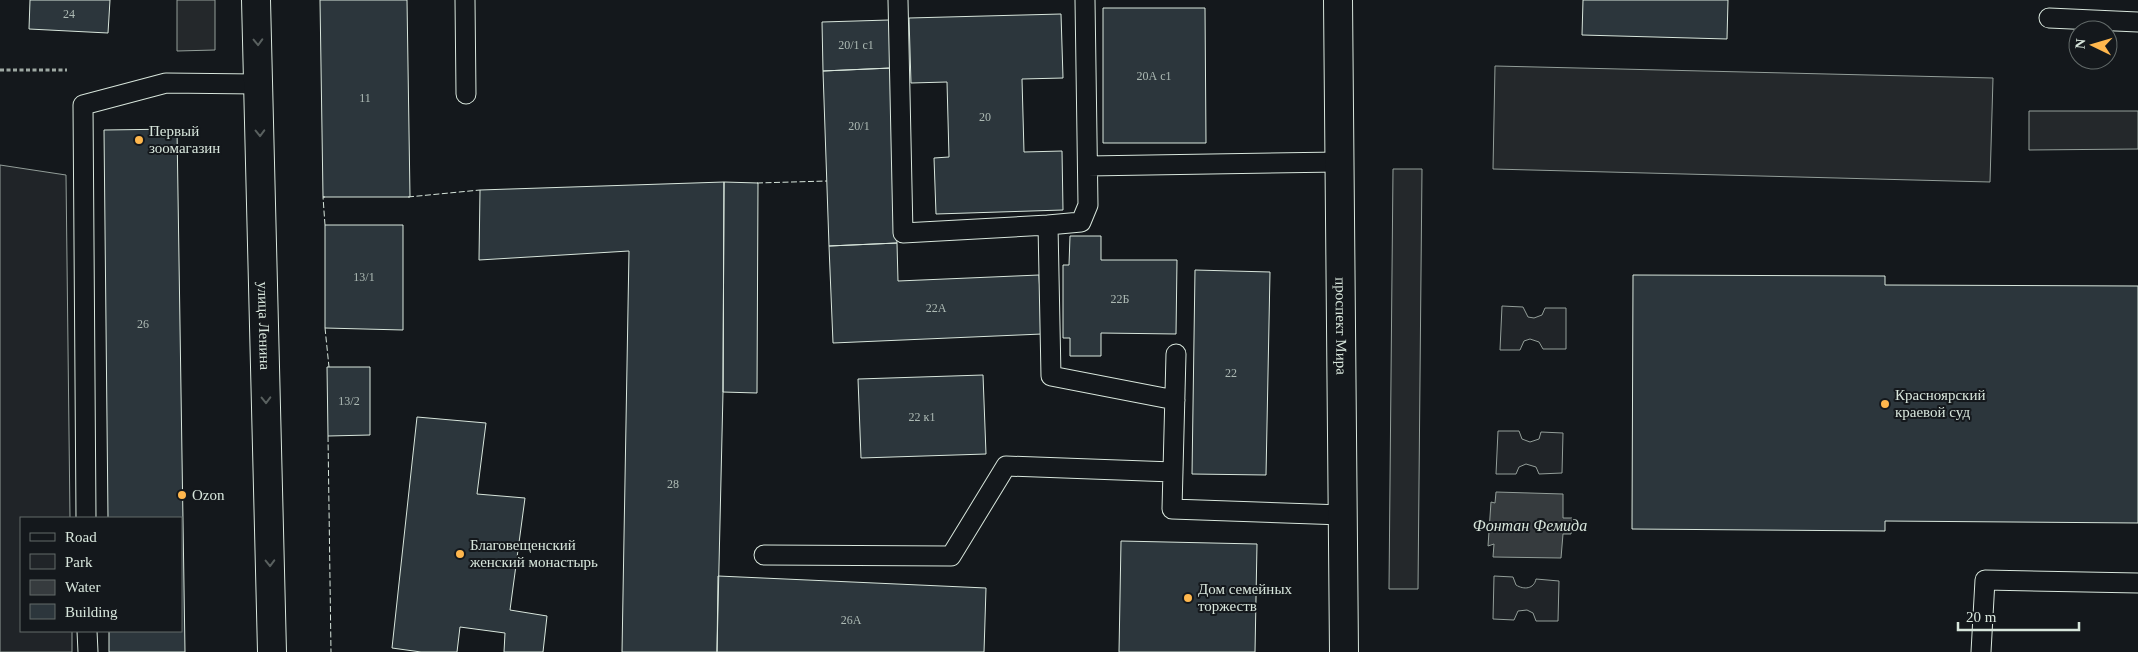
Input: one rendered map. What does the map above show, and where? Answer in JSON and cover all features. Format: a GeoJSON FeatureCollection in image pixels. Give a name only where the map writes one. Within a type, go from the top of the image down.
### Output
{"type":"FeatureCollection","features":[{"type":"Feature","properties":{"kind":"main road","name":"улица Ленина"},"geometry":{"type":"LineString","coordinates":[[256,0],[272,652]]}},
{"type":"Feature","properties":{"kind":"main road","name":"проспект Мира"},"geometry":{"type":"LineString","coordinates":[[1338,0],[1344,652]]}},
{"type":"Feature","properties":{"kind":"lane"},"geometry":{"type":"LineString","coordinates":[[465,0],[466,94]]}},
{"type":"Feature","properties":{"kind":"lane"},"geometry":{"type":"LineString","coordinates":[[898,0],[904,233],[1081,222],[1088,205],[1085,0]]}},
{"type":"Feature","properties":{"kind":"lane"},"geometry":{"type":"LineString","coordinates":[[2049,18],[2138,22]]}},
{"type":"Feature","properties":{"kind":"lane"},"geometry":{"type":"LineString","coordinates":[[86,517],[83,105],[166,83],[259,84]]}},
{"type":"Feature","properties":{"kind":"lane"},"geometry":{"type":"LineString","coordinates":[[1088,166],[1339,162]]}},
{"type":"Feature","properties":{"kind":"lane"},"geometry":{"type":"LineString","coordinates":[[1048,225],[1051,376],[1175,400]]}},
{"type":"Feature","properties":{"kind":"lane"},"geometry":{"type":"LineString","coordinates":[[1176,354],[1172,509],[1343,515]]}},
{"type":"Feature","properties":{"kind":"lane"},"geometry":{"type":"LineString","coordinates":[[764,555],[951,556],[1006,466],[1172,472]]}},
{"type":"Feature","properties":{"kind":"lane"},"geometry":{"type":"LineString","coordinates":[[1981,652],[1986,580],[2138,583]]}},
{"type":"Feature","properties":{"kind":"lane"},"geometry":{"type":"LineString","coordinates":[[87,632],[88,652]]}},
{"type":"Feature","properties":{"kind":"path"},"geometry":{"type":"LineString","coordinates":[[0,70],[67,70]]}},
{"type":"Feature","properties":{"kind":"green space"},"geometry":{"type":"Polygon","coordinates":[[[0,165],[66,175],[70,517],[20,517],[20,632],[72,632],[72,652],[0,652],[0,165]]]}},
{"type":"Feature","properties":{"kind":"green space"},"geometry":{"type":"Polygon","coordinates":[[[1502,306],[1523,307],[1528,317],[1534,318],[1542,315],[1545,308],[1566,308],[1566,349],[1543,349],[1539,342],[1530,339],[1524,341],[1520,350],[1500,350],[1502,306]]]}},
{"type":"Feature","properties":{"kind":"green space"},"geometry":{"type":"Polygon","coordinates":[[[1498,431],[1519,431],[1522,439],[1530,442],[1539,439],[1541,432],[1563,433],[1562,473],[1539,474],[1536,467],[1526,464],[1519,467],[1516,474],[1496,474],[1498,431]]]}},
{"type":"Feature","properties":{"kind":"green space"},"geometry":{"type":"Polygon","coordinates":[[[1494,576],[1513,577],[1516,585],[1525,588],[1531,587],[1536,579],[1559,581],[1558,621],[1536,621],[1533,613],[1527,610],[1518,611],[1514,620],[1493,619],[1494,576]]]}},
{"type":"Feature","properties":{"kind":"shaded area"},"geometry":{"type":"Polygon","coordinates":[[[177,0],[215,0],[215,50],[177,51],[177,0]]]}},
{"type":"Feature","properties":{"kind":"shaded area"},"geometry":{"type":"Polygon","coordinates":[[[1495,66],[1993,78],[1990,182],[1493,169],[1495,66]]]}},
{"type":"Feature","properties":{"kind":"shaded area"},"geometry":{"type":"Polygon","coordinates":[[[2029,111],[2138,111],[2138,149],[2029,150],[2029,111]]]}},
{"type":"Feature","properties":{"kind":"shaded area"},"geometry":{"type":"Polygon","coordinates":[[[1393,169],[1422,169],[1418,589],[1389,589],[1393,169]]]}},
{"type":"Feature","properties":{"kind":"water","name":"Фонтан Фемида"},"geometry":{"type":"Polygon","coordinates":[[[1496,492],[1563,494],[1563,518],[1572,518],[1571,534],[1563,534],[1561,558],[1493,557],[1494,544],[1488,546],[1491,502],[1495,503],[1496,492]]]}},
{"type":"Feature","properties":{"kind":"building"},"geometry":{"type":"Polygon","coordinates":[[[30,0],[110,0],[108,33],[29,29],[30,0]]]}},
{"type":"Feature","properties":{"kind":"building"},"geometry":{"type":"Polygon","coordinates":[[[320,0],[407,0],[410,197],[323,197],[320,0]]]}},
{"type":"Feature","properties":{"kind":"building"},"geometry":{"type":"Polygon","coordinates":[[[1583,0],[1728,0],[1727,39],[1582,35],[1583,0]]]}},
{"type":"Feature","properties":{"kind":"building"},"geometry":{"type":"Polygon","coordinates":[[[1103,8],[1205,8],[1206,143],[1103,143],[1103,8]]]}},
{"type":"Feature","properties":{"kind":"building"},"geometry":{"type":"Polygon","coordinates":[[[1061,14],[1063,78],[1022,79],[1024,152],[1062,151],[1063,210],[936,214],[934,158],[949,157],[947,82],[911,83],[909,18],[1061,14]]]}},
{"type":"Feature","properties":{"kind":"building"},"geometry":{"type":"Polygon","coordinates":[[[889,20],[891,68],[823,71],[822,22],[889,20]]]}},
{"type":"Feature","properties":{"kind":"building"},"geometry":{"type":"Polygon","coordinates":[[[891,68],[897,243],[829,246],[823,71],[891,68]]]}},
{"type":"Feature","properties":{"kind":"building"},"geometry":{"type":"Polygon","coordinates":[[[177,129],[185,652],[109,652],[109,632],[182,632],[182,517],[108,517],[104,130],[177,129]]]}},
{"type":"Feature","properties":{"kind":"building"},"geometry":{"type":"Polygon","coordinates":[[[724,182],[723,392],[717,652],[622,652],[629,251],[479,260],[480,190],[724,182]]]}},
{"type":"Feature","properties":{"kind":"building"},"geometry":{"type":"Polygon","coordinates":[[[724,182],[758,183],[757,393],[723,392],[724,182]]]}},
{"type":"Feature","properties":{"kind":"building"},"geometry":{"type":"Polygon","coordinates":[[[325,225],[403,225],[403,330],[325,328],[325,225]]]}},
{"type":"Feature","properties":{"kind":"building"},"geometry":{"type":"Polygon","coordinates":[[[1070,236],[1101,236],[1101,260],[1177,260],[1176,334],[1101,333],[1101,356],[1070,356],[1070,338],[1063,338],[1063,265],[1069,265],[1070,236]]]}},
{"type":"Feature","properties":{"kind":"building"},"geometry":{"type":"Polygon","coordinates":[[[897,243],[898,281],[1039,275],[1042,334],[833,343],[829,246],[897,243]]]}},
{"type":"Feature","properties":{"kind":"building"},"geometry":{"type":"Polygon","coordinates":[[[1195,270],[1270,272],[1266,475],[1192,474],[1195,270]]]}},
{"type":"Feature","properties":{"kind":"building","name":"Красноярский краевой суд"},"geometry":{"type":"Polygon","coordinates":[[[1633,275],[1885,276],[1885,285],[2138,286],[2138,523],[1885,521],[1885,531],[1632,529],[1633,275]]]}},
{"type":"Feature","properties":{"kind":"building"},"geometry":{"type":"Polygon","coordinates":[[[327,367],[370,367],[370,435],[328,436],[327,367]]]}},
{"type":"Feature","properties":{"kind":"building"},"geometry":{"type":"Polygon","coordinates":[[[983,375],[986,454],[861,458],[858,379],[983,375]]]}},
{"type":"Feature","properties":{"kind":"building","name":"Благовещенский женский монастырь"},"geometry":{"type":"Polygon","coordinates":[[[417,417],[486,423],[477,494],[525,498],[510,610],[547,616],[543,652],[504,652],[505,633],[460,627],[457,652],[421,652],[392,648],[417,417]]]}},
{"type":"Feature","properties":{"kind":"building","name":"Дом семейных торжеств"},"geometry":{"type":"Polygon","coordinates":[[[1121,541],[1257,544],[1255,652],[1119,652],[1121,541]]]}},
{"type":"Feature","properties":{"kind":"building"},"geometry":{"type":"Polygon","coordinates":[[[718,576],[986,588],[984,652],[717,652],[718,576]]]}},
{"type":"Feature","properties":{"kind":"fence"},"geometry":{"type":"LineString","coordinates":[[757,183],[827,181]]}},
{"type":"Feature","properties":{"kind":"fence"},"geometry":{"type":"LineString","coordinates":[[408,197],[480,190]]}},
{"type":"Feature","properties":{"kind":"fence"},"geometry":{"type":"LineString","coordinates":[[325,197],[323,197],[325,225]]}},
{"type":"Feature","properties":{"kind":"fence"},"geometry":{"type":"LineString","coordinates":[[325,328],[329,367]]}},
{"type":"Feature","properties":{"kind":"fence"},"geometry":{"type":"LineString","coordinates":[[328,436],[331,652]]}},
{"type":"Feature","properties":{"kind":"place","name":"Первый зоомагазин"},"geometry":{"type":"Point","coordinates":[139,140]}},
{"type":"Feature","properties":{"kind":"place","name":"Красноярский краевой суд"},"geometry":{"type":"Point","coordinates":[1885,404]}},
{"type":"Feature","properties":{"kind":"place","name":"Ozon"},"geometry":{"type":"Point","coordinates":[182,495]}},
{"type":"Feature","properties":{"kind":"place","name":"Благовещенский женский монастырь"},"geometry":{"type":"Point","coordinates":[460,554]}},
{"type":"Feature","properties":{"kind":"place","name":"Дом семейных торжеств"},"geometry":{"type":"Point","coordinates":[1188,598]}}]}
